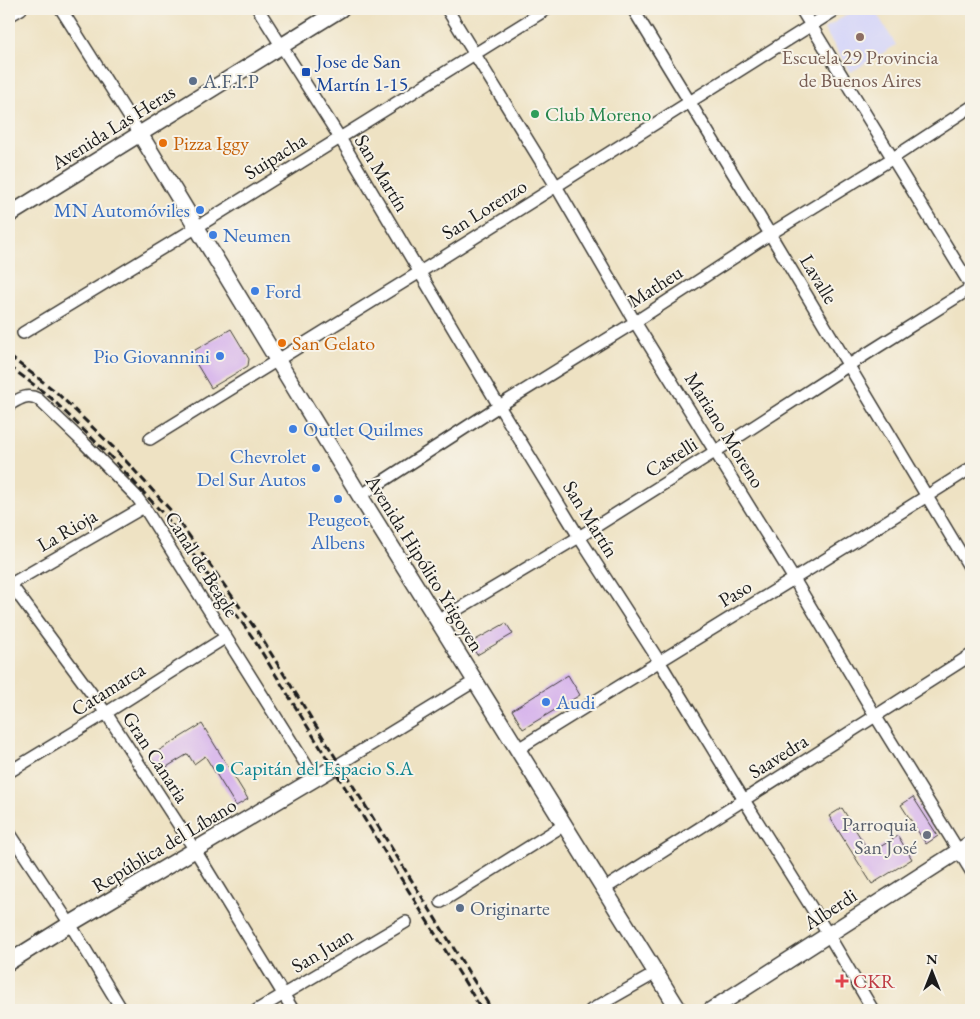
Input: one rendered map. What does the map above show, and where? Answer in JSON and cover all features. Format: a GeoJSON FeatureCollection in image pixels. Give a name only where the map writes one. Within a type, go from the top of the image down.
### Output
{"type":"FeatureCollection","features":[{"type":"Feature","properties":{"kind":"street"},"geometry":{"type":"LineString","coordinates":[[9,16],[21,9]]}},
{"type":"Feature","properties":{"kind":"street"},"geometry":{"type":"LineString","coordinates":[[62,9],[140,134]]}},
{"type":"Feature","properties":{"kind":"street","name":"San Martín"},"geometry":{"type":"LineString","coordinates":[[258,9],[340,138],[579,537],[659,661],[873,1010]]}},
{"type":"Feature","properties":{"kind":"street","name":"Avenida Las Heras"},"geometry":{"type":"LineString","coordinates":[[9,215],[341,9]]}},
{"type":"Feature","properties":{"kind":"street","name":"Mariano Moreno"},"geometry":{"type":"LineString","coordinates":[[447,9],[876,717],[965,847],[971,871]]}},
{"type":"Feature","properties":{"kind":"street","name":"Suipacha"},"geometry":{"type":"LineString","coordinates":[[23,333],[197,228],[547,9]]}},
{"type":"Feature","properties":{"kind":"street","name":"Lavalle"},"geometry":{"type":"LineString","coordinates":[[633,9],[971,570]]}},
{"type":"Feature","properties":{"kind":"street"},"geometry":{"type":"LineString","coordinates":[[801,9],[971,287]]}},
{"type":"Feature","properties":{"kind":"street","name":"San Lorenzo"},"geometry":{"type":"LineString","coordinates":[[150,439],[420,272],[837,9]]}},
{"type":"Feature","properties":{"kind":"street","name":"Matheu"},"geometry":{"type":"LineString","coordinates":[[360,496],[971,107]]}},
{"type":"Feature","properties":{"kind":"street","name":"Avenida Hipólito Yrigoyen"},"geometry":{"type":"LineString","coordinates":[[140,134],[360,496],[679,1010]]}},
{"type":"Feature","properties":{"kind":"street","name":"Castelli"},"geometry":{"type":"LineString","coordinates":[[438,620],[579,537],[971,287]]}},
{"type":"Feature","properties":{"kind":"street","name":"Canal de Beagle"},"geometry":{"type":"LineString","coordinates":[[9,405],[22,397],[34,397],[85,444],[136,496],[315,779]]}},
{"type":"Feature","properties":{"kind":"street","name":"Paso"},"geometry":{"type":"LineString","coordinates":[[518,750],[971,468]]}},
{"type":"Feature","properties":{"kind":"street","name":"La Rioja"},"geometry":{"type":"LineString","coordinates":[[9,583],[144,507]]}},
{"type":"Feature","properties":{"kind":"street","name":"Gran Canaria"},"geometry":{"type":"LineString","coordinates":[[9,583],[106,714],[195,850],[293,1010]]}},
{"type":"Feature","properties":{"kind":"street","name":"Catamarca"},"geometry":{"type":"LineString","coordinates":[[9,772],[106,714],[226,637]]}},
{"type":"Feature","properties":{"kind":"street","name":"Saavedra"},"geometry":{"type":"LineString","coordinates":[[604,889],[971,655]]}},
{"type":"Feature","properties":{"kind":"street"},"geometry":{"type":"LineString","coordinates":[[336,766],[475,681]]}},
{"type":"Feature","properties":{"kind":"street","name":"República del Líbano"},"geometry":{"type":"LineString","coordinates":[[9,962],[336,766]]}},
{"type":"Feature","properties":{"kind":"street"},"geometry":{"type":"LineString","coordinates":[[441,902],[564,825]]}},
{"type":"Feature","properties":{"kind":"street"},"geometry":{"type":"LineString","coordinates":[[9,832],[70,924],[122,1010]]}},
{"type":"Feature","properties":{"kind":"street","name":"Alberdi"},"geometry":{"type":"LineString","coordinates":[[711,1010],[965,847]]}},
{"type":"Feature","properties":{"kind":"street","name":"San Juan"},"geometry":{"type":"LineString","coordinates":[[258,1010],[406,922]]}},
{"type":"Feature","properties":{"kind":"street"},"geometry":{"type":"LineString","coordinates":[[591,1010],[656,973]]}},
{"type":"Feature","properties":{"kind":"shaded area","name":"Escuela 29 Provincia de Buenos Aires"},"geometry":{"type":"Polygon","coordinates":[[[856,9],[874,9],[896,45],[851,72],[824,29],[856,9]]]}},
{"type":"Feature","properties":{"kind":"building","name":"Pio Giovannini"},"geometry":{"type":"Polygon","coordinates":[[[231,329],[249,359],[248,366],[211,388],[190,353],[231,329]]]}},
{"type":"Feature","properties":{"kind":"building"},"geometry":{"type":"Polygon","coordinates":[[[506,623],[513,634],[477,655],[470,643],[506,623]]]}},
{"type":"Feature","properties":{"kind":"building","name":"Audi"},"geometry":{"type":"Polygon","coordinates":[[[568,675],[580,695],[523,729],[512,710],[568,675]]]}},
{"type":"Feature","properties":{"kind":"building","name":"Capitán del Espacio S.A"},"geometry":{"type":"Polygon","coordinates":[[[202,724],[248,799],[236,806],[205,756],[194,764],[188,754],[160,771],[150,756],[202,724]]]}},
{"type":"Feature","properties":{"kind":"building"},"geometry":{"type":"Polygon","coordinates":[[[913,797],[938,836],[926,844],[901,805],[913,797]]]}},
{"type":"Feature","properties":{"kind":"building"},"geometry":{"type":"Polygon","coordinates":[[[842,808],[870,853],[898,836],[912,859],[872,884],[829,816],[842,808]]]}},
{"type":"Feature","properties":{"kind":"railway"},"geometry":{"type":"LineString","coordinates":[[9,356],[55,391],[116,450],[173,513],[259,634],[492,1010]]}},
{"type":"Feature","properties":{"kind":"railway"},"geometry":{"type":"LineString","coordinates":[[9,366],[50,397],[110,456],[167,518],[253,638],[482,1010]]}},
{"type":"Feature","properties":{"kind":"place","name":"Escuela 29 Provincia de Buenos Aires"},"geometry":{"type":"Point","coordinates":[860,37]}},
{"type":"Feature","properties":{"kind":"place","name":"Jose de San Martín 1-15"},"geometry":{"type":"Point","coordinates":[306,72]}},
{"type":"Feature","properties":{"kind":"place","name":"A.F.I.P"},"geometry":{"type":"Point","coordinates":[193,81]}},
{"type":"Feature","properties":{"kind":"place","name":"Club Moreno"},"geometry":{"type":"Point","coordinates":[535,114]}},
{"type":"Feature","properties":{"kind":"place","name":"Pizza Iggy"},"geometry":{"type":"Point","coordinates":[163,143]}},
{"type":"Feature","properties":{"kind":"place","name":"MN Automóviles"},"geometry":{"type":"Point","coordinates":[200,210]}},
{"type":"Feature","properties":{"kind":"place","name":"Neumen"},"geometry":{"type":"Point","coordinates":[213,235]}},
{"type":"Feature","properties":{"kind":"place","name":"Ford"},"geometry":{"type":"Point","coordinates":[255,291]}},
{"type":"Feature","properties":{"kind":"place","name":"San Gelato"},"geometry":{"type":"Point","coordinates":[282,343]}},
{"type":"Feature","properties":{"kind":"place","name":"Pio Giovannini"},"geometry":{"type":"Point","coordinates":[220,356]}},
{"type":"Feature","properties":{"kind":"place","name":"Outlet Quilmes"},"geometry":{"type":"Point","coordinates":[293,429]}},
{"type":"Feature","properties":{"kind":"place","name":"Chevrolet Del Sur Autos"},"geometry":{"type":"Point","coordinates":[316,468]}},
{"type":"Feature","properties":{"kind":"place","name":"Peugeot Albens"},"geometry":{"type":"Point","coordinates":[338,499]}},
{"type":"Feature","properties":{"kind":"place","name":"Audi"},"geometry":{"type":"Point","coordinates":[546,702]}},
{"type":"Feature","properties":{"kind":"place","name":"Capitán del Espacio S.A"},"geometry":{"type":"Point","coordinates":[220,768]}},
{"type":"Feature","properties":{"kind":"place","name":"Parroquia San José"},"geometry":{"type":"Point","coordinates":[927,835]}},
{"type":"Feature","properties":{"kind":"place","name":"Originarte"},"geometry":{"type":"Point","coordinates":[460,908]}},
{"type":"Feature","properties":{"kind":"place","name":"CKR"},"geometry":{"type":"Point","coordinates":[842,981]}}]}
